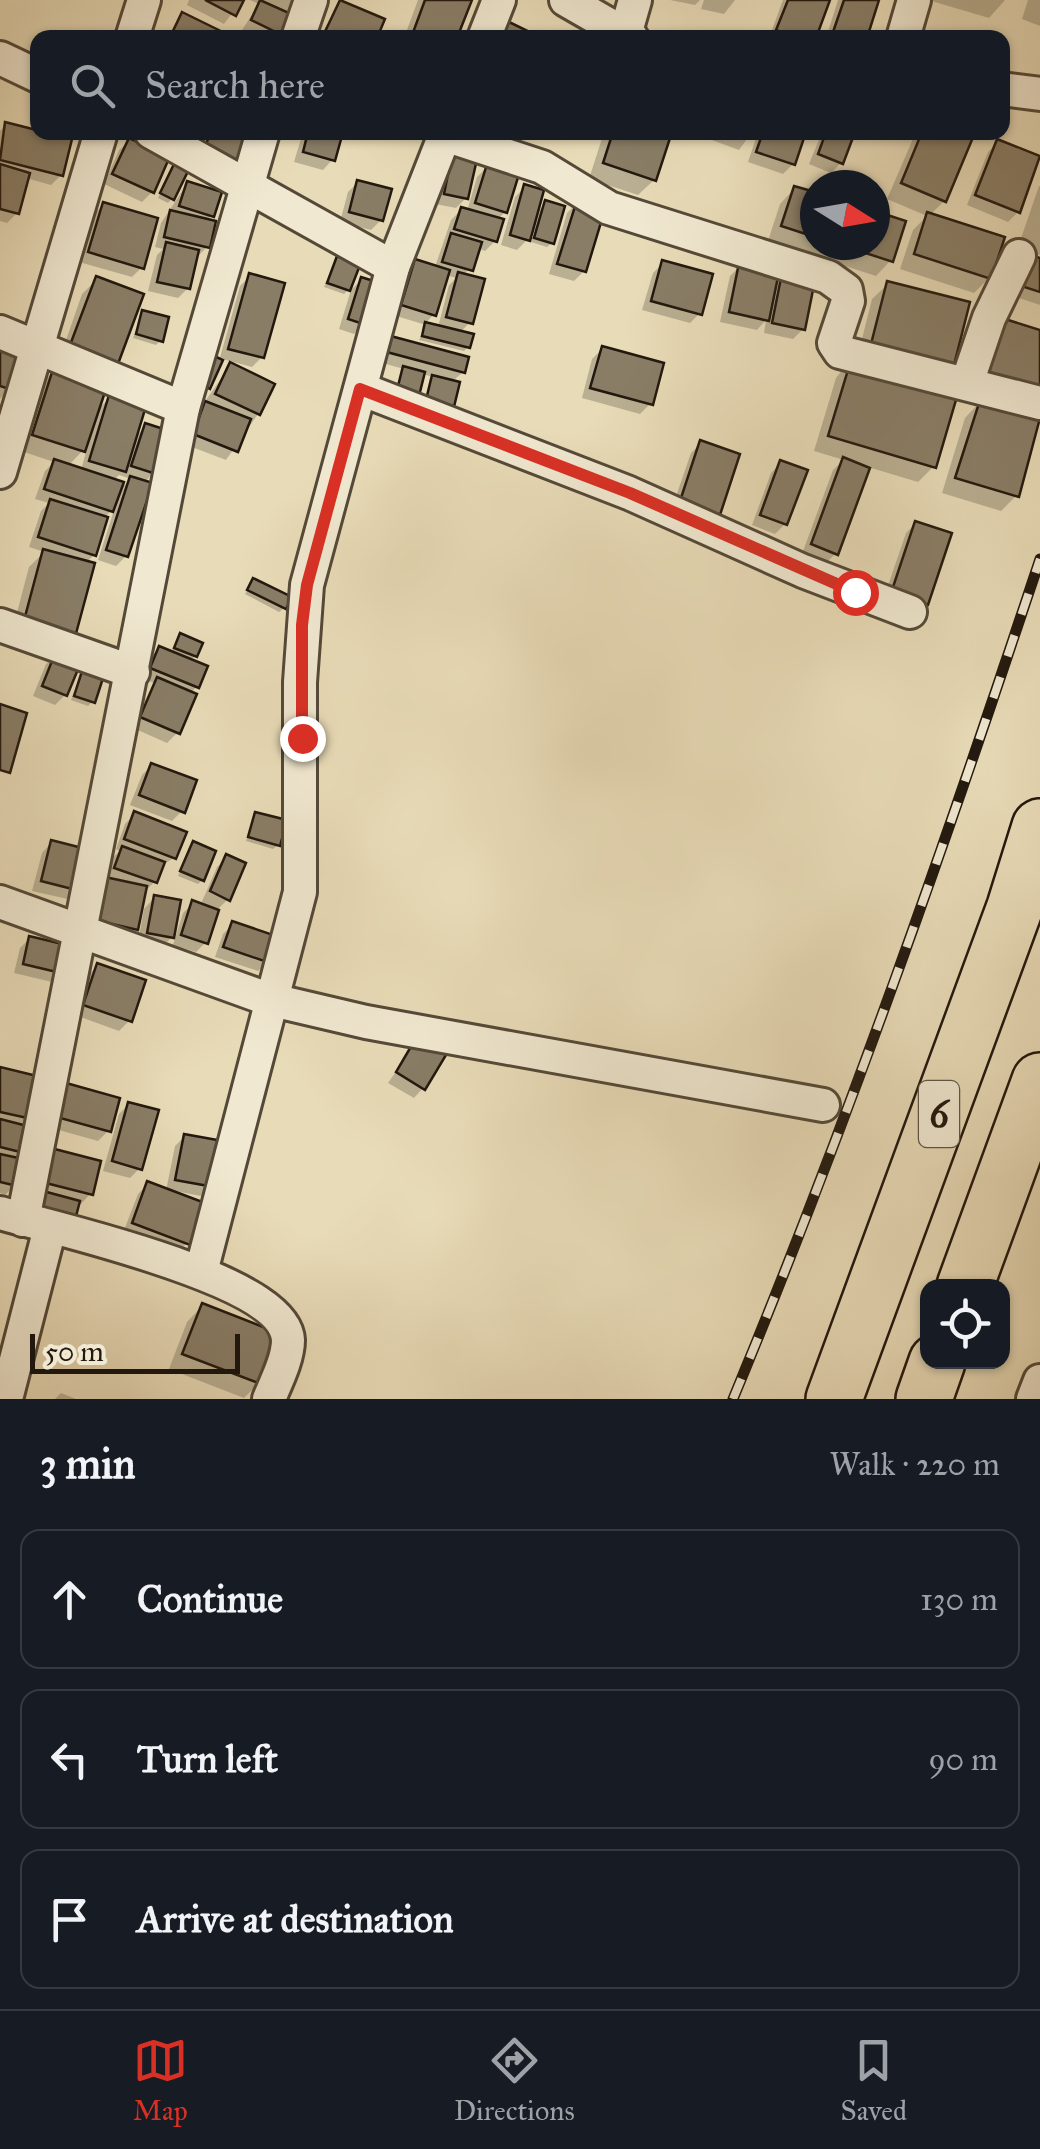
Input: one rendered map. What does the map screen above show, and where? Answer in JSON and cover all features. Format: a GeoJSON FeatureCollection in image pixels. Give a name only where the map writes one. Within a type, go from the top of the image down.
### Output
{"type":"FeatureCollection","features":[{"type":"Feature","properties":{"kind":"highway","name":"6"},"geometry":{"type":"LineString","coordinates":[[834,1399],[1015,908],[1040,827]]}},
{"type":"Feature","properties":{"kind":"highway","name":"6"},"geometry":{"type":"LineString","coordinates":[[968,1279],[1040,1082]]}},
{"type":"Feature","properties":{"kind":"highway"},"geometry":{"type":"LineString","coordinates":[[924,1399],[935,1369]]}},
{"type":"Feature","properties":{"kind":"street"},"geometry":{"type":"LineString","coordinates":[[135,30],[144,0]]}},
{"type":"Feature","properties":{"kind":"street"},"geometry":{"type":"LineString","coordinates":[[301,30],[312,0]]}},
{"type":"Feature","properties":{"kind":"street"},"geometry":{"type":"LineString","coordinates":[[487,30],[499,0]]}},
{"type":"Feature","properties":{"kind":"street"},"geometry":{"type":"LineString","coordinates":[[566,0],[618,30]]}},
{"type":"Feature","properties":{"kind":"street"},"geometry":{"type":"LineString","coordinates":[[629,30],[635,0]]}},
{"type":"Feature","properties":{"kind":"street"},"geometry":{"type":"LineString","coordinates":[[905,30],[914,0]]}},
{"type":"Feature","properties":{"kind":"street"},"geometry":{"type":"LineString","coordinates":[[1010,90],[1040,94]]}},
{"type":"Feature","properties":{"kind":"street"},"geometry":{"type":"LineString","coordinates":[[0,472],[99,140]]}},
{"type":"Feature","properties":{"kind":"street"},"geometry":{"type":"LineString","coordinates":[[164,140],[393,268]]}},
{"type":"Feature","properties":{"kind":"street"},"geometry":{"type":"LineString","coordinates":[[6,1399],[24,1220],[183,408],[244,185],[261,140]]}},
{"type":"Feature","properties":{"kind":"street"},"geometry":{"type":"LineString","coordinates":[[201,1272],[268,999],[300,892],[300,682],[307,585],[393,268],[444,140]]}},
{"type":"Feature","properties":{"kind":"street"},"geometry":{"type":"LineString","coordinates":[[463,140],[542,167],[608,208],[828,277],[846,290],[848,301],[834,343],[840,352],[1040,403]]}},
{"type":"Feature","properties":{"kind":"street"},"geometry":{"type":"LineString","coordinates":[[967,383],[989,318],[1019,256]]}},
{"type":"Feature","properties":{"kind":"street"},"geometry":{"type":"LineString","coordinates":[[0,332],[183,408]]}},
{"type":"Feature","properties":{"kind":"street"},"geometry":{"type":"LineString","coordinates":[[360,389],[630,493],[802,571],[910,612]]}},
{"type":"Feature","properties":{"kind":"street"},"geometry":{"type":"LineString","coordinates":[[0,625],[133,672]]}},
{"type":"Feature","properties":{"kind":"street"},"geometry":{"type":"LineString","coordinates":[[0,902],[81,935],[268,999],[366,1022],[823,1104]]}},
{"type":"Feature","properties":{"kind":"street"},"geometry":{"type":"LineString","coordinates":[[24,1220],[201,1272],[251,1296],[281,1321],[288,1340],[269,1399]]}},
{"type":"Feature","properties":{"kind":"street"},"geometry":{"type":"LineString","coordinates":[[1033,1399],[1040,1381]]}},
{"type":"Feature","properties":{"kind":"building"},"geometry":{"type":"Polygon","coordinates":[[[205,0],[244,0],[236,16],[205,0]]]}},
{"type":"Feature","properties":{"kind":"building"},"geometry":{"type":"Polygon","coordinates":[[[260,0],[298,17],[292,30],[272,30],[251,20],[260,0]]]}},
{"type":"Feature","properties":{"kind":"building"},"geometry":{"type":"Polygon","coordinates":[[[340,0],[385,19],[380,30],[326,30],[340,0]]]}},
{"type":"Feature","properties":{"kind":"building"},"geometry":{"type":"Polygon","coordinates":[[[425,0],[472,0],[460,30],[414,30],[425,0]]]}},
{"type":"Feature","properties":{"kind":"building"},"geometry":{"type":"Polygon","coordinates":[[[788,0],[830,0],[819,30],[776,30],[788,0]]]}},
{"type":"Feature","properties":{"kind":"building"},"geometry":{"type":"Polygon","coordinates":[[[844,0],[879,0],[870,30],[834,30],[844,0]]]}},
{"type":"Feature","properties":{"kind":"building"},"geometry":{"type":"Polygon","coordinates":[[[182,12],[219,30],[173,30],[182,12]]]}},
{"type":"Feature","properties":{"kind":"building"},"geometry":{"type":"Polygon","coordinates":[[[509,22],[526,30],[506,30],[509,22]]]}},
{"type":"Feature","properties":{"kind":"building"},"geometry":{"type":"Polygon","coordinates":[[[5,122],[30,128],[30,140],[72,140],[63,176],[0,160],[5,122]]]}},
{"type":"Feature","properties":{"kind":"building"},"geometry":{"type":"Polygon","coordinates":[[[128,140],[170,156],[154,193],[112,174],[128,140]]]}},
{"type":"Feature","properties":{"kind":"building"},"geometry":{"type":"Polygon","coordinates":[[[208,140],[248,140],[238,164],[203,151],[208,140]]]}},
{"type":"Feature","properties":{"kind":"building"},"geometry":{"type":"Polygon","coordinates":[[[306,140],[341,140],[335,161],[303,152],[306,140]]]}},
{"type":"Feature","properties":{"kind":"building"},"geometry":{"type":"Polygon","coordinates":[[[610,140],[669,140],[656,181],[603,163],[610,140]]]}},
{"type":"Feature","properties":{"kind":"building"},"geometry":{"type":"Polygon","coordinates":[[[760,140],[803,140],[795,165],[756,152],[760,140]]]}},
{"type":"Feature","properties":{"kind":"building"},"geometry":{"type":"Polygon","coordinates":[[[823,140],[852,140],[843,164],[818,154],[823,140]]]}},
{"type":"Feature","properties":{"kind":"building"},"geometry":{"type":"Polygon","coordinates":[[[919,140],[972,140],[946,202],[901,183],[919,140]]]}},
{"type":"Feature","properties":{"kind":"building"},"geometry":{"type":"Polygon","coordinates":[[[997,140],[1040,156],[1020,213],[975,195],[997,140]]]}},
{"type":"Feature","properties":{"kind":"building"},"geometry":{"type":"Polygon","coordinates":[[[452,154],[477,159],[468,199],[444,194],[452,154]]]}},
{"type":"Feature","properties":{"kind":"building"},"geometry":{"type":"Polygon","coordinates":[[[175,162],[189,169],[174,200],[160,193],[175,162]]]}},
{"type":"Feature","properties":{"kind":"building"},"geometry":{"type":"Polygon","coordinates":[[[0,164],[30,173],[19,214],[0,209],[0,164]]]}},
{"type":"Feature","properties":{"kind":"building"},"geometry":{"type":"Polygon","coordinates":[[[487,164],[519,174],[507,213],[475,203],[487,164]]]}},
{"type":"Feature","properties":{"kind":"building"},"geometry":{"type":"Polygon","coordinates":[[[357,180],[392,189],[383,221],[349,212],[357,180]]]}},
{"type":"Feature","properties":{"kind":"building"},"geometry":{"type":"Polygon","coordinates":[[[187,181],[222,192],[214,217],[179,206],[187,181]]]}},
{"type":"Feature","properties":{"kind":"building"},"geometry":{"type":"Polygon","coordinates":[[[524,184],[544,190],[530,241],[510,235],[524,184]]]}},
{"type":"Feature","properties":{"kind":"building"},"geometry":{"type":"Polygon","coordinates":[[[794,186],[800,188],[800,232],[781,226],[794,186]]]}},
{"type":"Feature","properties":{"kind":"building"},"geometry":{"type":"Polygon","coordinates":[[[545,200],[565,206],[554,244],[534,238],[545,200]]]}},
{"type":"Feature","properties":{"kind":"building"},"geometry":{"type":"Polygon","coordinates":[[[577,200],[605,209],[586,272],[557,264],[577,200]]]}},
{"type":"Feature","properties":{"kind":"building"},"geometry":{"type":"Polygon","coordinates":[[[103,202],[158,218],[144,269],[88,252],[103,202]]]}},
{"type":"Feature","properties":{"kind":"building"},"geometry":{"type":"Polygon","coordinates":[[[461,207],[504,219],[497,242],[454,229],[461,207]]]}},
{"type":"Feature","properties":{"kind":"building"},"geometry":{"type":"Polygon","coordinates":[[[170,210],[216,221],[210,248],[164,237],[170,210]]]}},
{"type":"Feature","properties":{"kind":"building"},"geometry":{"type":"Polygon","coordinates":[[[927,212],[1005,237],[991,279],[914,254],[927,212]]]}},
{"type":"Feature","properties":{"kind":"building"},"geometry":{"type":"Polygon","coordinates":[[[890,216],[906,221],[893,262],[887,260],[890,260],[890,216]]]}},
{"type":"Feature","properties":{"kind":"building"},"geometry":{"type":"Polygon","coordinates":[[[451,233],[482,242],[473,271],[442,262],[451,233]]]}},
{"type":"Feature","properties":{"kind":"building"},"geometry":{"type":"Polygon","coordinates":[[[166,242],[199,250],[190,289],[157,282],[166,242]]]}},
{"type":"Feature","properties":{"kind":"building"},"geometry":{"type":"Polygon","coordinates":[[[1029,254],[1040,258],[1040,292],[1018,285],[1029,254]]]}},
{"type":"Feature","properties":{"kind":"building"},"geometry":{"type":"Polygon","coordinates":[[[337,256],[360,265],[350,291],[327,283],[337,256]]]}},
{"type":"Feature","properties":{"kind":"building"},"geometry":{"type":"Polygon","coordinates":[[[415,259],[450,270],[436,316],[401,305],[415,259]]]}},
{"type":"Feature","properties":{"kind":"building"},"geometry":{"type":"Polygon","coordinates":[[[662,260],[713,274],[702,315],[651,301],[662,260]]]}},
{"type":"Feature","properties":{"kind":"building"},"geometry":{"type":"Polygon","coordinates":[[[739,263],[779,272],[769,321],[729,312],[739,263]]]}},
{"type":"Feature","properties":{"kind":"building"},"geometry":{"type":"Polygon","coordinates":[[[458,272],[485,279],[473,324],[446,317],[458,272]]]}},
{"type":"Feature","properties":{"kind":"building"},"geometry":{"type":"Polygon","coordinates":[[[249,273],[285,283],[264,358],[228,349],[249,273]]]}},
{"type":"Feature","properties":{"kind":"building"},"geometry":{"type":"Polygon","coordinates":[[[782,273],[815,280],[805,330],[772,323],[782,273]]]}},
{"type":"Feature","properties":{"kind":"building"},"geometry":{"type":"Polygon","coordinates":[[[96,276],[144,294],[115,372],[67,353],[96,276]]]}},
{"type":"Feature","properties":{"kind":"building"},"geometry":{"type":"Polygon","coordinates":[[[361,277],[380,283],[366,325],[348,319],[361,277]]]}},
{"type":"Feature","properties":{"kind":"building"},"geometry":{"type":"Polygon","coordinates":[[[887,281],[970,302],[952,373],[869,352],[887,281]]]}},
{"type":"Feature","properties":{"kind":"building"},"geometry":{"type":"Polygon","coordinates":[[[142,310],[169,317],[163,342],[136,334],[142,310]]]}},
{"type":"Feature","properties":{"kind":"building"},"geometry":{"type":"Polygon","coordinates":[[[1005,319],[1040,330],[1040,396],[986,378],[1005,319]]]}},
{"type":"Feature","properties":{"kind":"building"},"geometry":{"type":"Polygon","coordinates":[[[425,322],[474,334],[470,348],[422,336],[425,322]]]}},
{"type":"Feature","properties":{"kind":"building"},"geometry":{"type":"Polygon","coordinates":[[[387,335],[469,357],[465,373],[383,351],[387,335]]]}},
{"type":"Feature","properties":{"kind":"building"},"geometry":{"type":"Polygon","coordinates":[[[602,346],[664,363],[653,405],[590,388],[602,346]]]}},
{"type":"Feature","properties":{"kind":"building"},"geometry":{"type":"Polygon","coordinates":[[[0,347],[23,355],[12,390],[0,386],[0,347]]]}},
{"type":"Feature","properties":{"kind":"building"},"geometry":{"type":"Polygon","coordinates":[[[210,354],[223,360],[210,389],[197,382],[210,354]]]}},
{"type":"Feature","properties":{"kind":"building"},"geometry":{"type":"Polygon","coordinates":[[[851,360],[958,393],[936,468],[828,436],[851,360]]]}},
{"type":"Feature","properties":{"kind":"building"},"geometry":{"type":"Polygon","coordinates":[[[230,362],[275,384],[260,415],[215,394],[230,362]]]}},
{"type":"Feature","properties":{"kind":"building"},"geometry":{"type":"Polygon","coordinates":[[[403,366],[425,372],[417,404],[395,398],[403,366]]]}},
{"type":"Feature","properties":{"kind":"building"},"geometry":{"type":"Polygon","coordinates":[[[53,369],[107,386],[85,452],[32,435],[53,369]]]}},
{"type":"Feature","properties":{"kind":"building"},"geometry":{"type":"Polygon","coordinates":[[[432,375],[460,382],[453,411],[425,404],[432,375]]]}},
{"type":"Feature","properties":{"kind":"building"},"geometry":{"type":"Polygon","coordinates":[[[109,395],[146,406],[126,472],[89,461],[109,395]]]}},
{"type":"Feature","properties":{"kind":"building"},"geometry":{"type":"Polygon","coordinates":[[[980,400],[1040,418],[1019,497],[955,478],[980,400]]]}},
{"type":"Feature","properties":{"kind":"building"},"geometry":{"type":"Polygon","coordinates":[[[205,401],[251,419],[238,452],[193,434],[205,401]]]}},
{"type":"Feature","properties":{"kind":"building"},"geometry":{"type":"Polygon","coordinates":[[[145,423],[170,431],[156,474],[131,466],[145,423]]]}},
{"type":"Feature","properties":{"kind":"building"},"geometry":{"type":"Polygon","coordinates":[[[700,440],[740,454],[720,515],[680,501],[700,440]]]}},
{"type":"Feature","properties":{"kind":"building"},"geometry":{"type":"Polygon","coordinates":[[[843,457],[870,468],[838,555],[811,544],[843,457]]]}},
{"type":"Feature","properties":{"kind":"building"},"geometry":{"type":"Polygon","coordinates":[[[54,459],[124,482],[113,512],[44,489],[54,459]]]}},
{"type":"Feature","properties":{"kind":"building"},"geometry":{"type":"Polygon","coordinates":[[[780,460],[808,470],[787,525],[760,515],[780,460]]]}},
{"type":"Feature","properties":{"kind":"building"},"geometry":{"type":"Polygon","coordinates":[[[130,476],[153,483],[128,557],[106,550],[130,476]]]}},
{"type":"Feature","properties":{"kind":"building"},"geometry":{"type":"Polygon","coordinates":[[[50,499],[108,517],[96,556],[38,537],[50,499]]]}},
{"type":"Feature","properties":{"kind":"building"},"geometry":{"type":"Polygon","coordinates":[[[915,521],[952,533],[928,605],[891,593],[915,521]]]}},
{"type":"Feature","properties":{"kind":"building"},"geometry":{"type":"Polygon","coordinates":[[[43,549],[95,563],[74,641],[22,628],[43,549]]]}},
{"type":"Feature","properties":{"kind":"building"},"geometry":{"type":"Polygon","coordinates":[[[253,578],[292,597],[286,609],[247,590],[253,578]]]}},
{"type":"Feature","properties":{"kind":"building"},"geometry":{"type":"Polygon","coordinates":[[[180,633],[203,643],[197,657],[174,648],[180,633]]]}},
{"type":"Feature","properties":{"kind":"building"},"geometry":{"type":"Polygon","coordinates":[[[159,646],[208,666],[199,688],[150,668],[159,646]]]}},
{"type":"Feature","properties":{"kind":"building"},"geometry":{"type":"Polygon","coordinates":[[[56,651],[81,662],[67,696],[42,686],[56,651]]]}},
{"type":"Feature","properties":{"kind":"building"},"geometry":{"type":"Polygon","coordinates":[[[83,668],[104,675],[95,703],[74,696],[83,668]]]}},
{"type":"Feature","properties":{"kind":"building"},"geometry":{"type":"Polygon","coordinates":[[[157,677],[197,694],[180,734],[140,717],[157,677]]]}},
{"type":"Feature","properties":{"kind":"building"},"geometry":{"type":"Polygon","coordinates":[[[0,704],[27,713],[10,773],[0,770],[0,704]]]}},
{"type":"Feature","properties":{"kind":"building"},"geometry":{"type":"Polygon","coordinates":[[[151,763],[197,780],[185,813],[139,795],[151,763]]]}},
{"type":"Feature","properties":{"kind":"building"},"geometry":{"type":"Polygon","coordinates":[[[134,811],[187,832],[176,859],[124,839],[134,811]]]}},
{"type":"Feature","properties":{"kind":"building"},"geometry":{"type":"Polygon","coordinates":[[[255,812],[287,820],[280,846],[248,837],[255,812]]]}},
{"type":"Feature","properties":{"kind":"building"},"geometry":{"type":"Polygon","coordinates":[[[51,840],[94,851],[84,892],[41,881],[51,840]]]}},
{"type":"Feature","properties":{"kind":"building"},"geometry":{"type":"Polygon","coordinates":[[[193,841],[216,851],[204,881],[180,871],[193,841]]]}},
{"type":"Feature","properties":{"kind":"building"},"geometry":{"type":"Polygon","coordinates":[[[122,846],[165,862],[157,883],[114,868],[122,846]]]}},
{"type":"Feature","properties":{"kind":"building"},"geometry":{"type":"Polygon","coordinates":[[[226,854],[246,863],[230,901],[210,891],[226,854]]]}},
{"type":"Feature","properties":{"kind":"building"},"geometry":{"type":"Polygon","coordinates":[[[105,877],[147,886],[138,930],[95,920],[105,877]]]}},
{"type":"Feature","properties":{"kind":"building"},"geometry":{"type":"Polygon","coordinates":[[[154,895],[181,900],[174,938],[147,933],[154,895]]]}},
{"type":"Feature","properties":{"kind":"building"},"geometry":{"type":"Polygon","coordinates":[[[192,900],[219,910],[208,944],[181,935],[192,900]]]}},
{"type":"Feature","properties":{"kind":"building"},"geometry":{"type":"Polygon","coordinates":[[[232,921],[279,937],[270,963],[223,947],[232,921]]]}},
{"type":"Feature","properties":{"kind":"building"},"geometry":{"type":"Polygon","coordinates":[[[29,936],[71,946],[65,974],[23,964],[29,936]]]}},
{"type":"Feature","properties":{"kind":"building"},"geometry":{"type":"Polygon","coordinates":[[[97,963],[146,980],[132,1022],[83,1005],[97,963]]]}},
{"type":"Feature","properties":{"kind":"building"},"geometry":{"type":"Polygon","coordinates":[[[416,1038],[446,1055],[425,1090],[396,1072],[416,1038]]]}},
{"type":"Feature","properties":{"kind":"building"},"geometry":{"type":"Polygon","coordinates":[[[0,1067],[41,1077],[32,1119],[0,1112],[0,1067]]]}},
{"type":"Feature","properties":{"kind":"building"},"geometry":{"type":"Polygon","coordinates":[[[59,1081],[120,1098],[111,1132],[49,1115],[59,1081]]]}},
{"type":"Feature","properties":{"kind":"building"},"geometry":{"type":"Polygon","coordinates":[[[128,1102],[159,1110],[142,1170],[112,1161],[128,1102]]]}},
{"type":"Feature","properties":{"kind":"building"},"geometry":{"type":"Polygon","coordinates":[[[0,1119],[31,1127],[24,1153],[0,1147],[0,1119]]]}},
{"type":"Feature","properties":{"kind":"building"},"geometry":{"type":"Polygon","coordinates":[[[184,1134],[223,1141],[214,1187],[175,1180],[184,1134]]]}},
{"type":"Feature","properties":{"kind":"building"},"geometry":{"type":"Polygon","coordinates":[[[43,1146],[101,1161],[93,1195],[34,1180],[43,1146]]]}},
{"type":"Feature","properties":{"kind":"building"},"geometry":{"type":"Polygon","coordinates":[[[0,1154],[23,1159],[17,1186],[0,1182],[0,1154]]]}},
{"type":"Feature","properties":{"kind":"building"},"geometry":{"type":"Polygon","coordinates":[[[147,1181],[205,1203],[190,1245],[132,1223],[147,1181]]]}},
{"type":"Feature","properties":{"kind":"building"},"geometry":{"type":"Polygon","coordinates":[[[43,1191],[80,1201],[73,1228],[36,1218],[43,1191]]]}},
{"type":"Feature","properties":{"kind":"building"},"geometry":{"type":"Polygon","coordinates":[[[202,1303],[281,1334],[261,1384],[182,1354],[202,1303]]]}},
{"type":"Feature","properties":{"kind":"railway"},"geometry":{"type":"LineString","coordinates":[[733,1399],[894,982],[1040,559]]}},
{"type":"Feature","properties":{"kind":"route"},"geometry":{"type":"LineString","coordinates":[[302,738],[300,682],[307,585],[360,389],[630,493],[855,592]]}}]}
